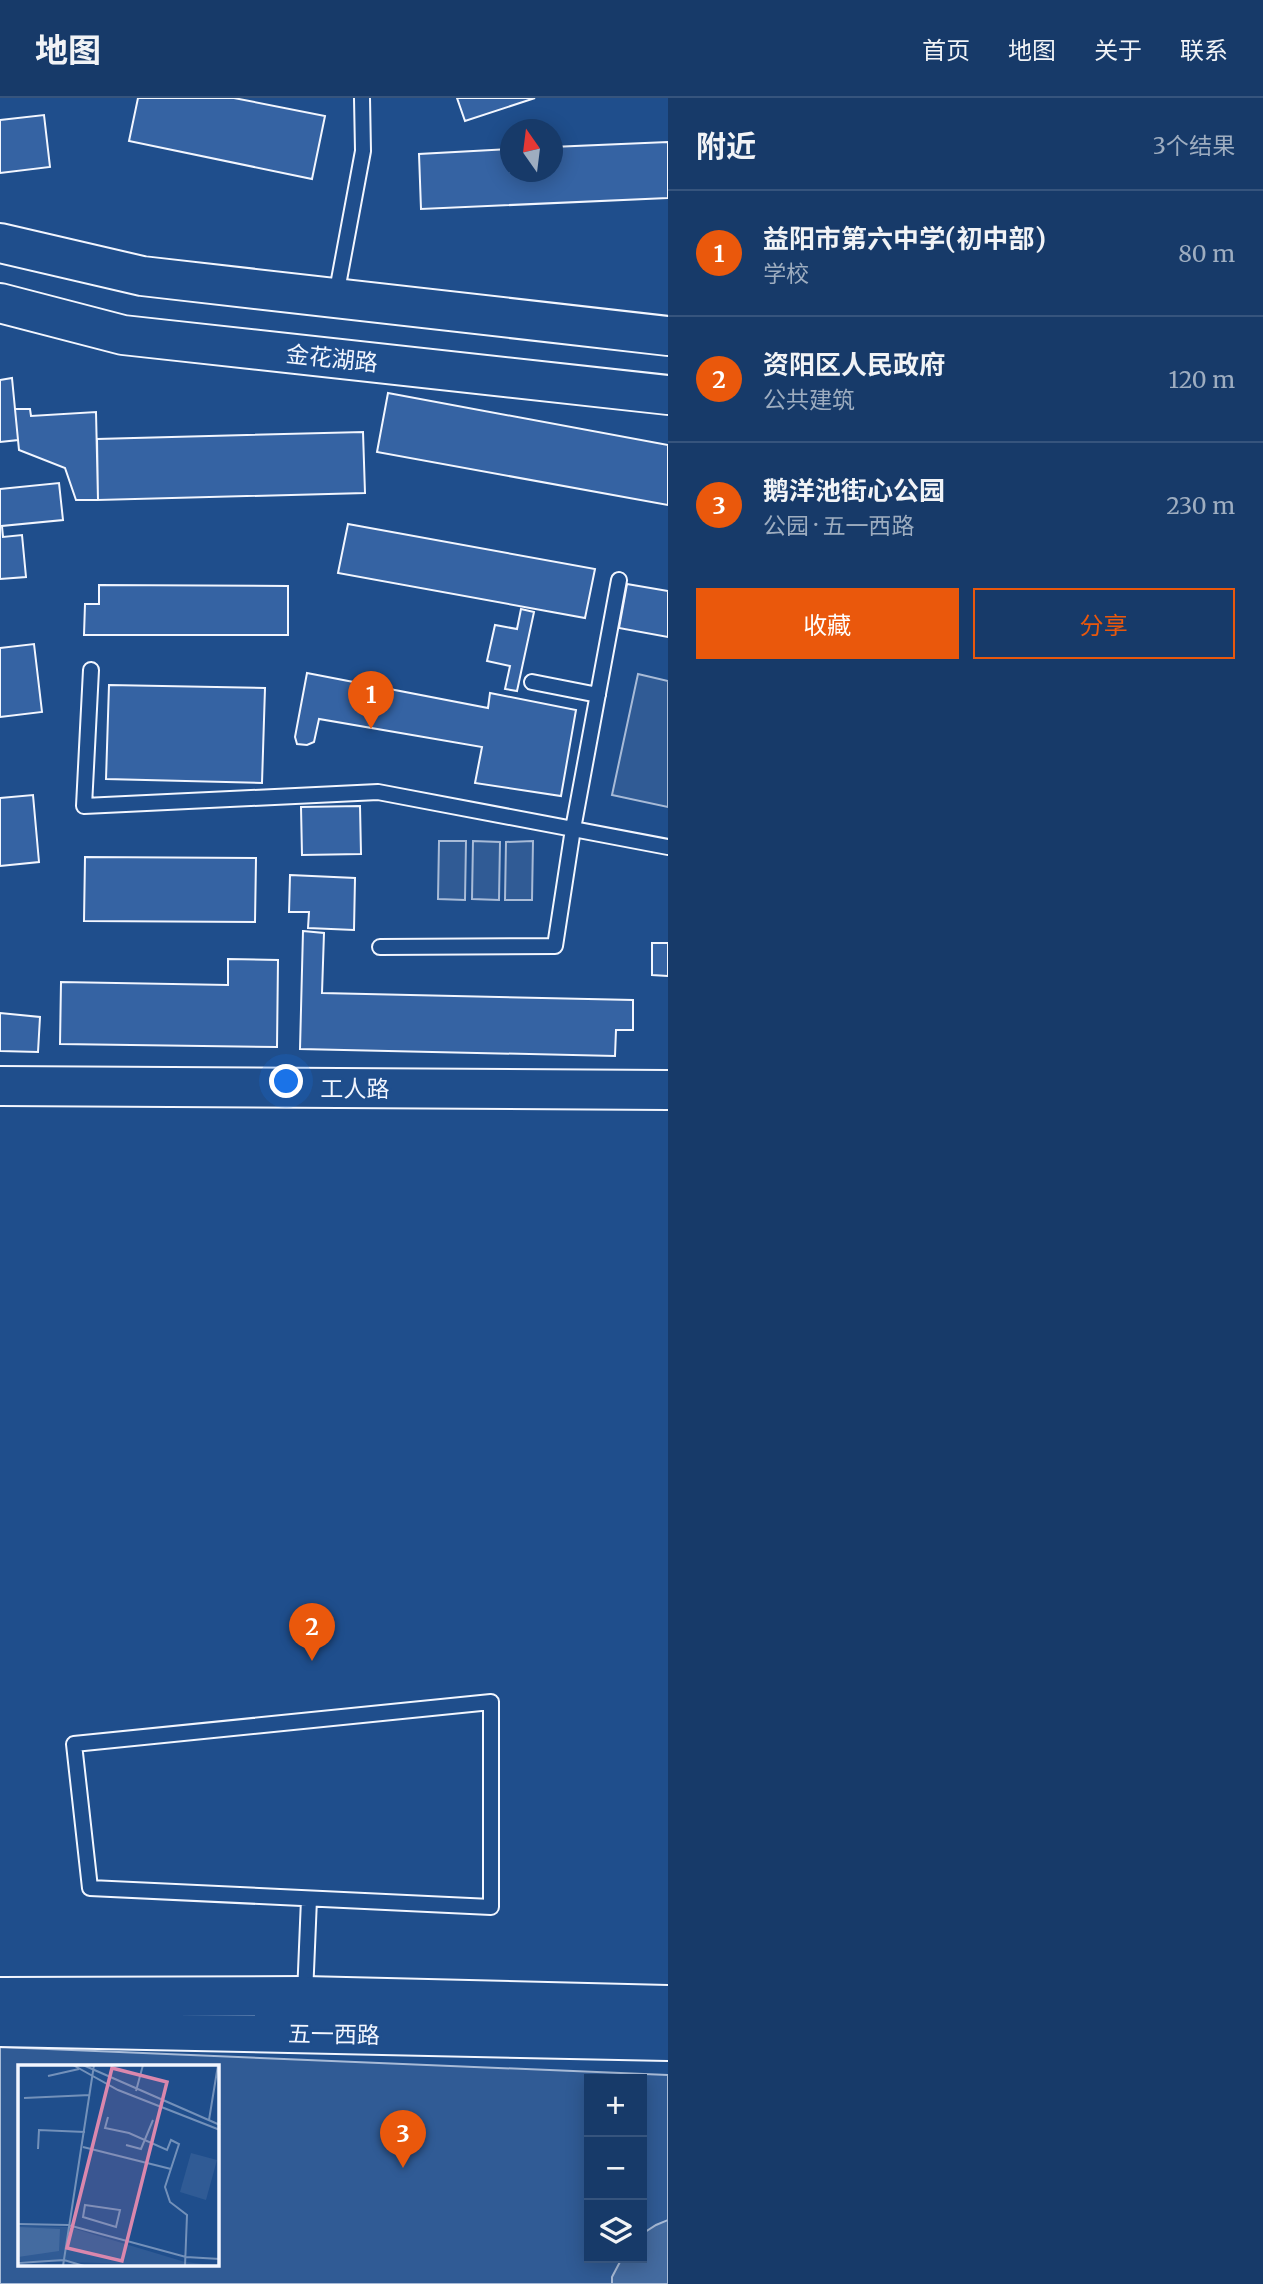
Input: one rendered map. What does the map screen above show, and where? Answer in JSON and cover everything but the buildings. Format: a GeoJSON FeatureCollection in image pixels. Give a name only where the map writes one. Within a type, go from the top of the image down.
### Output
{"type":"FeatureCollection","features":[{"type":"Feature","properties":{"kind":"main road"},"geometry":{"type":"LineString","coordinates":[[0,243],[142,276],[668,335]]}},
{"type":"Feature","properties":{"kind":"main road","name":"金花湖路"},"geometry":{"type":"LineString","coordinates":[[0,303],[123,335],[668,395]]}},
{"type":"Feature","properties":{"kind":"main road","name":"工人路"},"geometry":{"type":"LineString","coordinates":[[0,1086],[668,1090]]}},
{"type":"Feature","properties":{"kind":"main road"},"geometry":{"type":"LineString","coordinates":[[0,1997],[305,1996],[668,2005]]}},
{"type":"Feature","properties":{"kind":"main road","name":"五一西路"},"geometry":{"type":"LineString","coordinates":[[0,2026],[668,2041]]}},
{"type":"Feature","properties":{"kind":"lane"},"geometry":{"type":"LineString","coordinates":[[336,298],[363,151],[362,98]]}},
{"type":"Feature","properties":{"kind":"lane"},"geometry":{"type":"LineString","coordinates":[[380,947],[555,946],[573,829],[619,580]]}},
{"type":"Feature","properties":{"kind":"lane"},"geometry":{"type":"LineString","coordinates":[[91,670],[84,806],[378,792],[668,847]]}},
{"type":"Feature","properties":{"kind":"lane"},"geometry":{"type":"LineString","coordinates":[[532,682],[598,695]]}},
{"type":"Feature","properties":{"kind":"lane"},"geometry":{"type":"LineString","coordinates":[[491,1702],[492,1907],[309,1899],[90,1888],[74,1744],[491,1702]]}},
{"type":"Feature","properties":{"kind":"lane"},"geometry":{"type":"LineString","coordinates":[[305,1996],[309,1899]]}},
{"type":"Feature","properties":{"kind":"shaded area"},"geometry":{"type":"Polygon","coordinates":[[[638,674],[668,681],[668,807],[612,795],[638,674]]]}},
{"type":"Feature","properties":{"kind":"shaded area"},"geometry":{"type":"Polygon","coordinates":[[[439,841],[466,841],[465,900],[438,899],[439,841]]]}},
{"type":"Feature","properties":{"kind":"shaded area"},"geometry":{"type":"Polygon","coordinates":[[[473,841],[500,842],[499,900],[472,899],[473,841]]]}},
{"type":"Feature","properties":{"kind":"shaded area"},"geometry":{"type":"Polygon","coordinates":[[[533,841],[532,900],[505,900],[506,842],[533,841]]]}},
{"type":"Feature","properties":{"kind":"shaded area"},"geometry":{"type":"Polygon","coordinates":[[[0,2047],[644,2074],[584,2074],[584,2263],[647,2263],[647,2074],[668,2075],[668,2284],[0,2284],[0,2047]]]}},
{"type":"Feature","properties":{"kind":"shaded area"},"geometry":{"type":"Polygon","coordinates":[[[668,2220],[668,2284],[612,2284],[612,2277],[619,2263],[647,2263],[647,2231],[668,2220]]]}},
{"type":"Feature","properties":{"kind":"place","name":"益阳市第六中学(初中部)"},"geometry":{"type":"Point","coordinates":[371,729]}},
{"type":"Feature","properties":{"kind":"place","name":"资阳区人民政府"},"geometry":{"type":"Point","coordinates":[312,1661]}},
{"type":"Feature","properties":{"kind":"place","name":"鹅洋池街心公园"},"geometry":{"type":"Point","coordinates":[403,2168]}}]}
